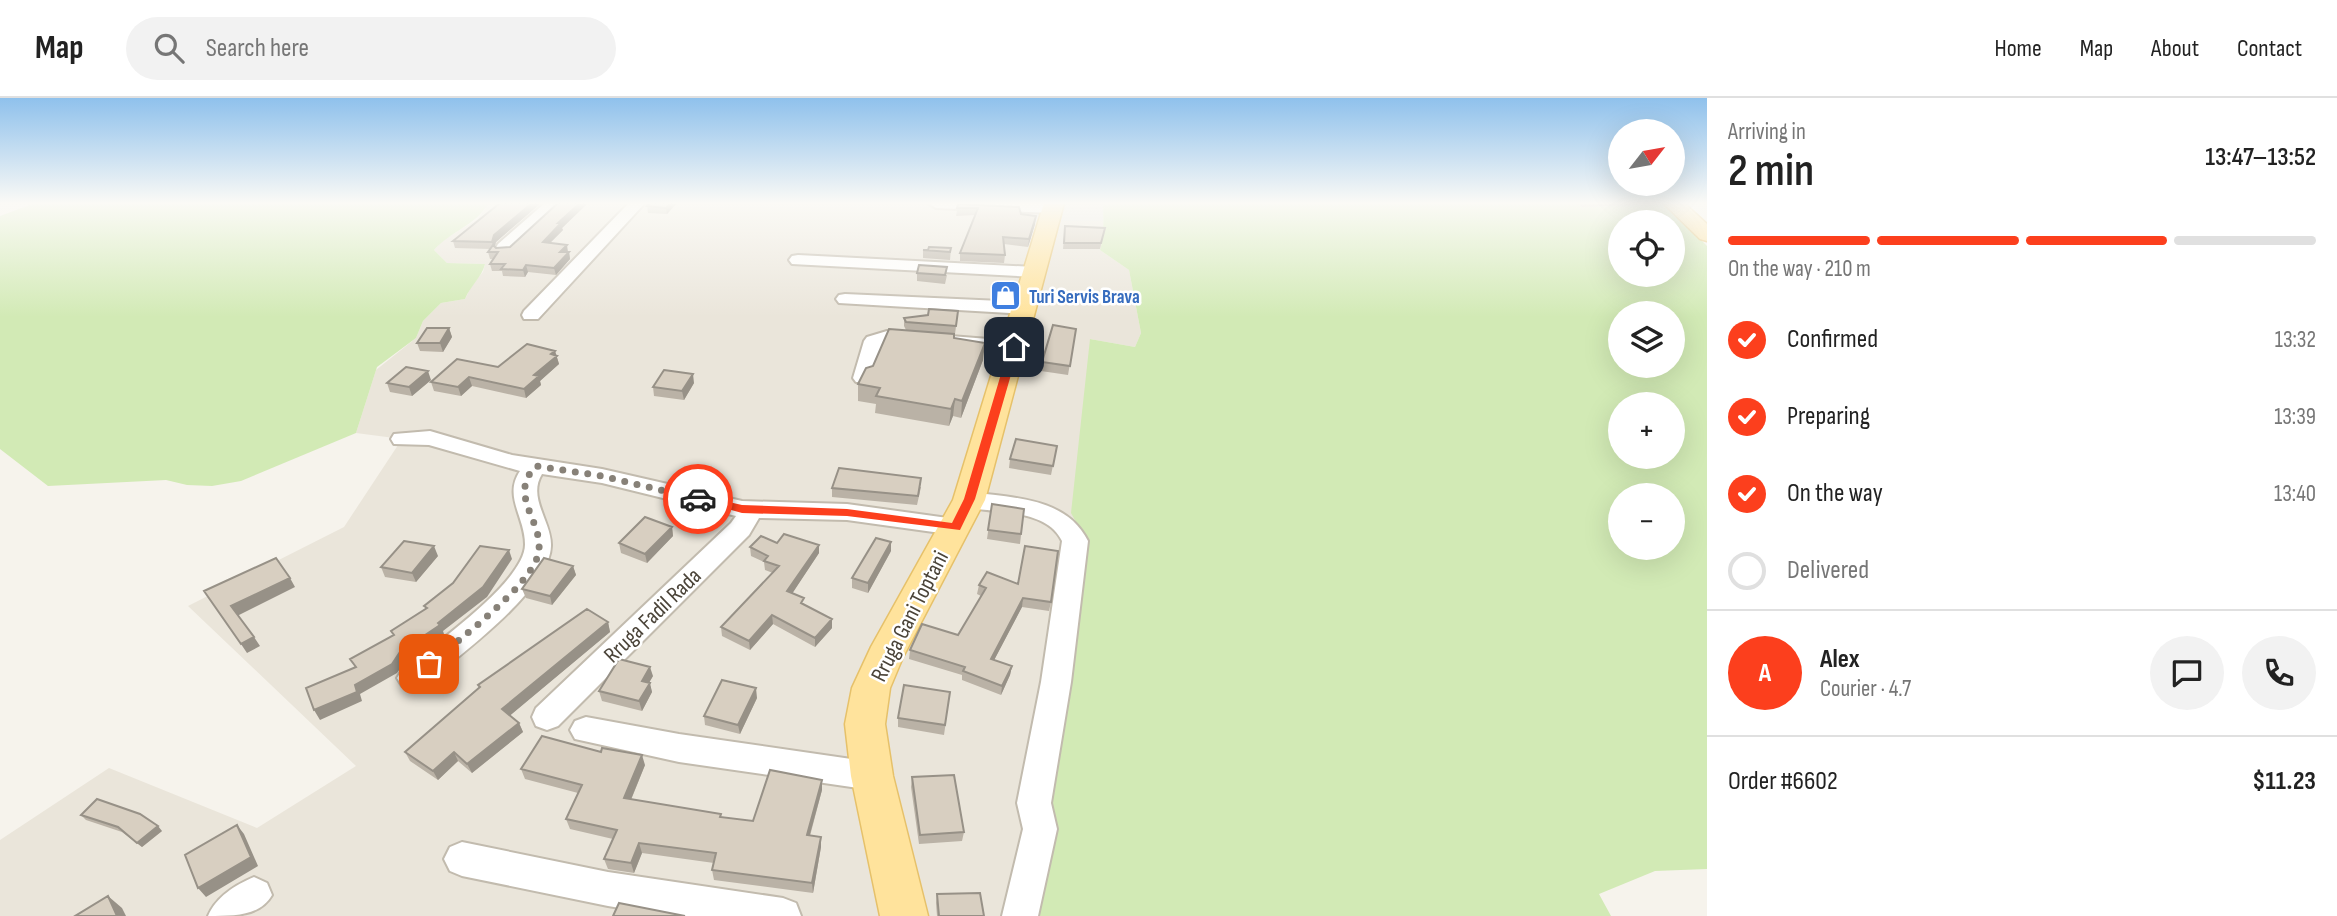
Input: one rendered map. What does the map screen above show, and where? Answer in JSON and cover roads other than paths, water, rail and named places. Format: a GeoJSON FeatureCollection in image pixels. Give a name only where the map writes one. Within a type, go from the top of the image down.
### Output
{"type":"FeatureCollection","features":[{"type":"Feature","properties":{"kind":"main road","name":"Rruga Gani Toptani"},"geometry":{"type":"LineString","coordinates":[[904,916],[872,776],[865,724],[871,688],[884,657],[962,513],[1014,347],[1043,241]]}},
{"type":"Feature","properties":{"kind":"street"},"geometry":{"type":"LineString","coordinates":[[504,248],[512,241]]}},
{"type":"Feature","properties":{"kind":"street"},"geometry":{"type":"LineString","coordinates":[[531,315],[601,241]]}},
{"type":"Feature","properties":{"kind":"street"},"geometry":{"type":"LineString","coordinates":[[798,260],[1035,272]]}},
{"type":"Feature","properties":{"kind":"street"},"geometry":{"type":"LineString","coordinates":[[845,299],[1025,308]]}},
{"type":"Feature","properties":{"kind":"street"},"geometry":{"type":"LineString","coordinates":[[863,378],[874,341],[887,337],[1014,347]]}},
{"type":"Feature","properties":{"kind":"street"},"geometry":{"type":"LineString","coordinates":[[402,439],[430,438],[510,462],[602,476],[752,509],[1044,513],[1060,518],[1073,531],[1075,541],[1056,682],[1034,803],[1040,829],[1020,916]]}},
{"type":"Feature","properties":{"kind":"street"},"geometry":{"type":"LineString","coordinates":[[412,678],[465,635],[529,572],[537,556],[539,543],[535,525],[524,501],[531,472],[536,466]]}},
{"type":"Feature","properties":{"kind":"street","name":"Rruga Fadil Rada"},"geometry":{"type":"LineString","coordinates":[[547,717],[740,529],[752,509]]}},
{"type":"Feature","properties":{"kind":"street"},"geometry":{"type":"LineString","coordinates":[[586,730],[691,750],[872,776]]}},
{"type":"Feature","properties":{"kind":"street"},"geometry":{"type":"LineString","coordinates":[[462,859],[608,889],[783,916]]}},
{"type":"Feature","properties":{"kind":"place","name":"Turi Servis Brava"},"geometry":{"type":"Point","coordinates":[1006,296]}}]}
